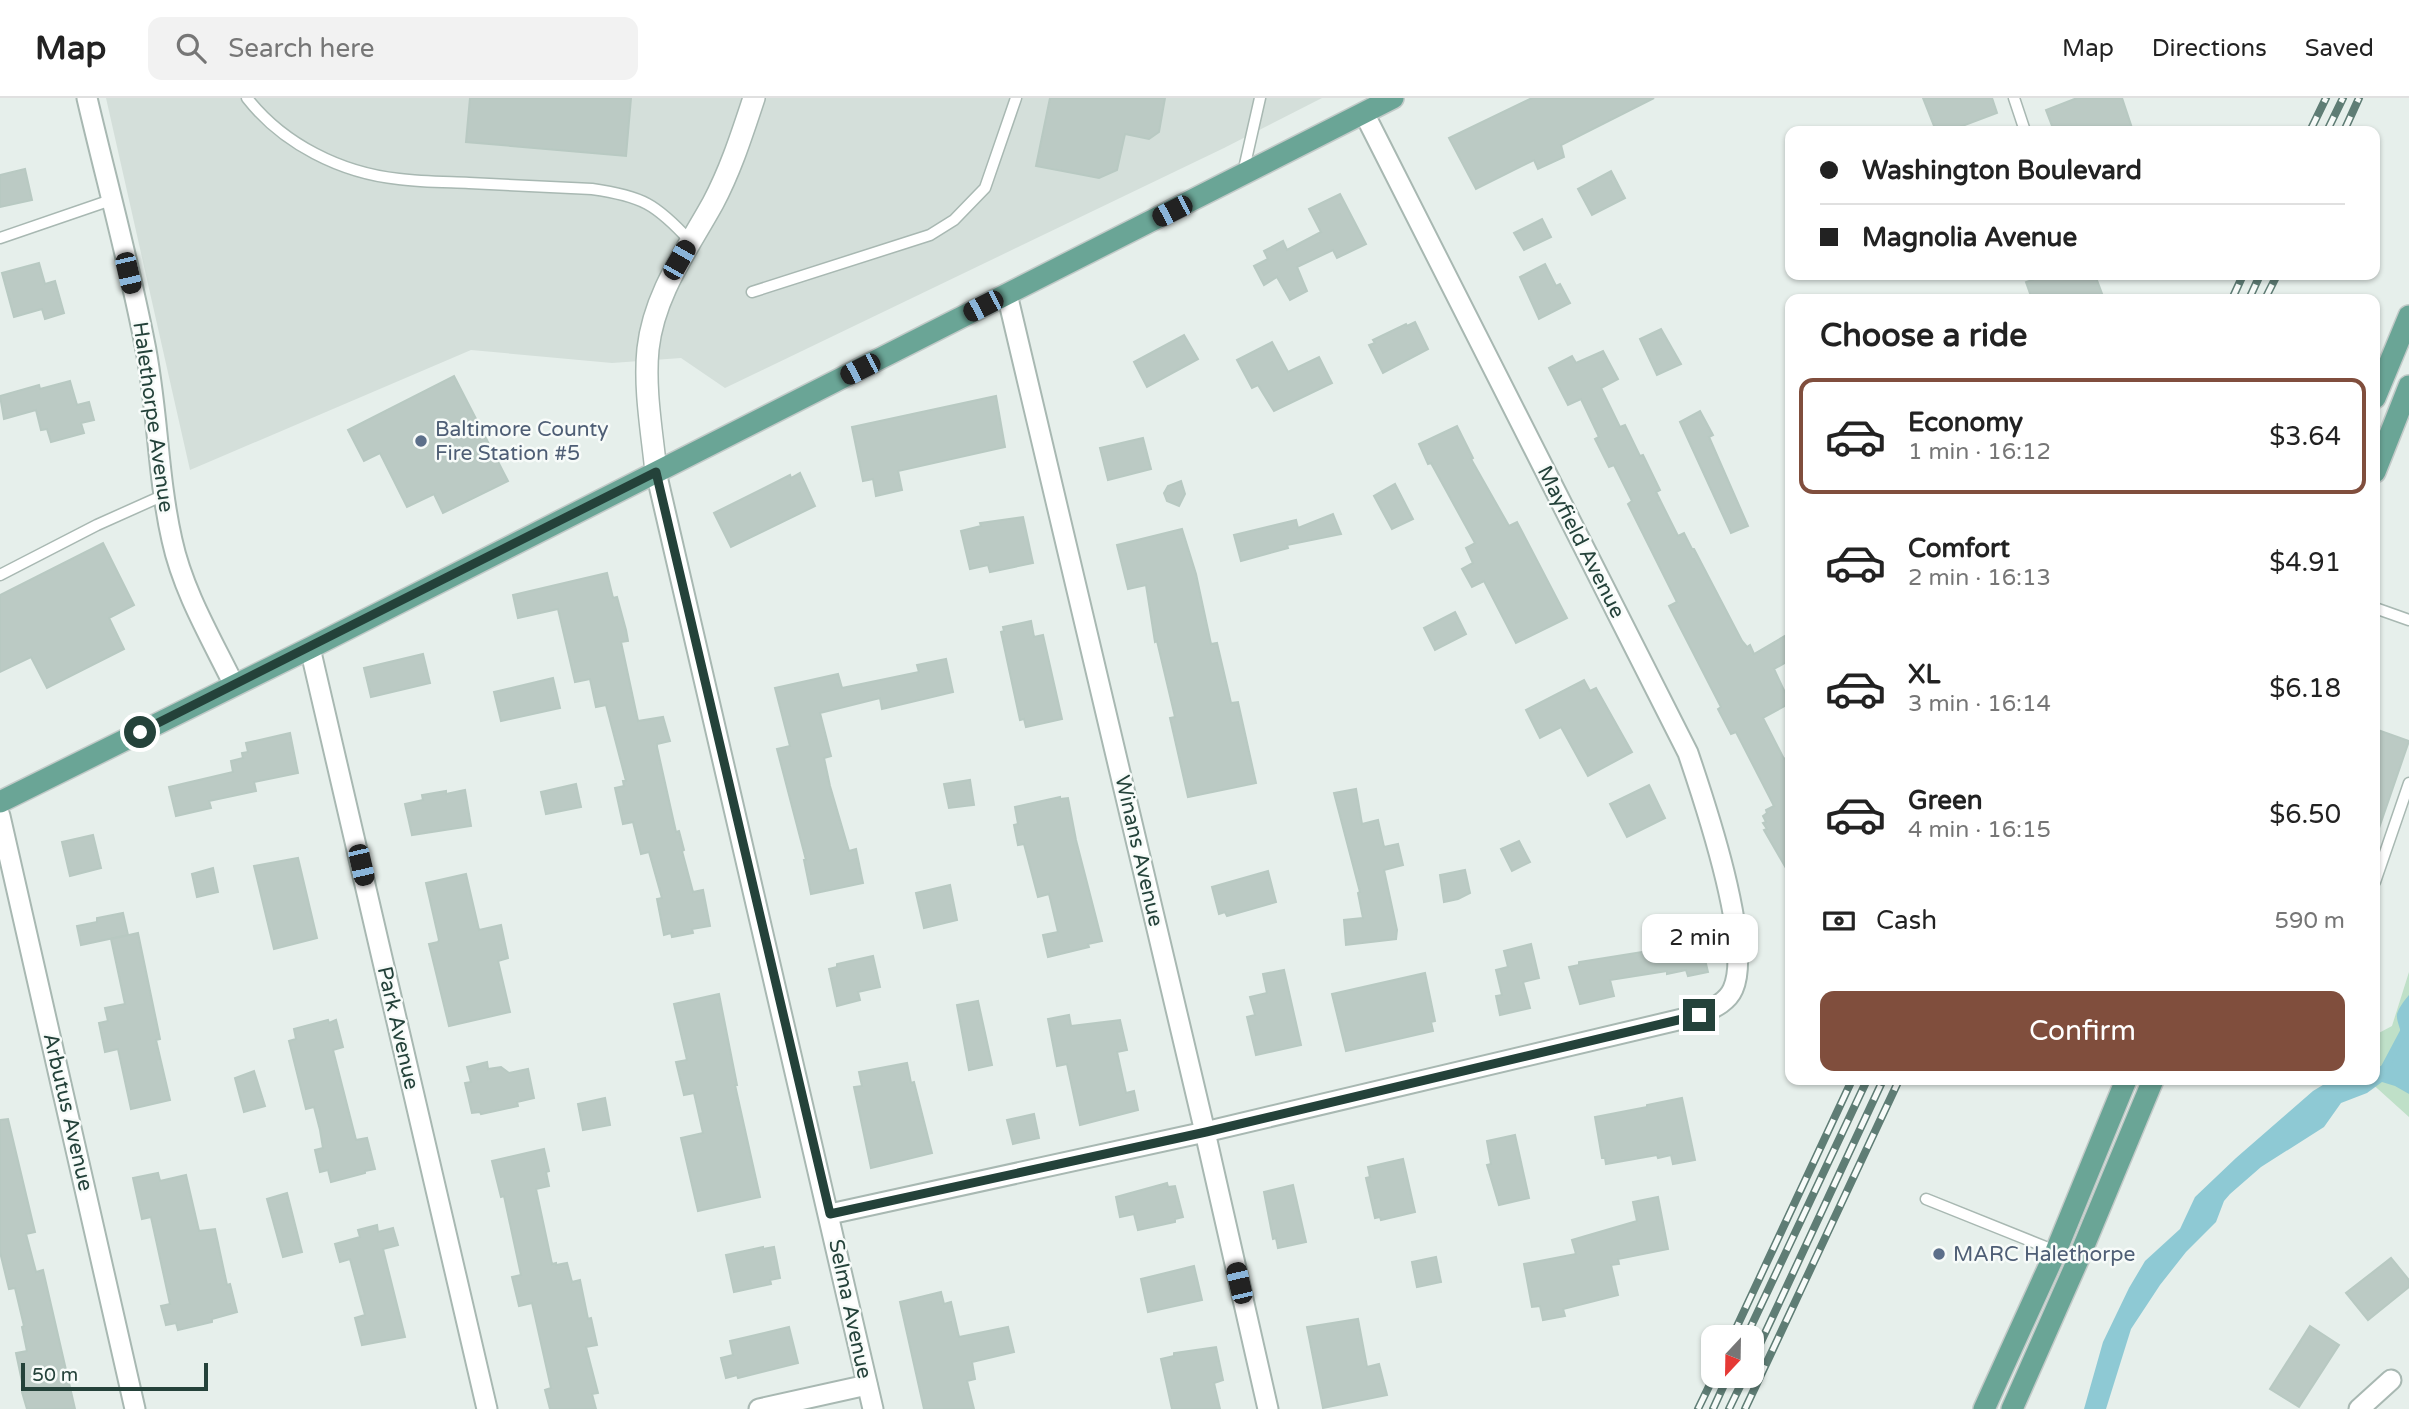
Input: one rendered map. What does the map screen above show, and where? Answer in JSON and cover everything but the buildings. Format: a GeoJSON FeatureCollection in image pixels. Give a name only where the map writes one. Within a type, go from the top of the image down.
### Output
{"type":"FeatureCollection","features":[{"type":"Feature","properties":{"kind":"main road"},"geometry":{"type":"LineString","coordinates":[[0,802],[310,648],[1394,98]]}},
{"type":"Feature","properties":{"kind":"main road"},"geometry":{"type":"LineString","coordinates":[[2380,386],[2409,316]]}},
{"type":"Feature","properties":{"kind":"main road"},"geometry":{"type":"LineString","coordinates":[[2380,459],[2409,386]]}},
{"type":"Feature","properties":{"kind":"main road"},"geometry":{"type":"LineString","coordinates":[[1984,1409],[2056,1251],[2124,1085]]}},
{"type":"Feature","properties":{"kind":"main road"},"geometry":{"type":"LineString","coordinates":[[2012,1409],[2151,1085]]}},
{"type":"Feature","properties":{"kind":"street","name":"Halethorpe Avenue"},"geometry":{"type":"LineString","coordinates":[[87,98],[145,341],[172,542],[182,574],[234,685]]}},
{"type":"Feature","properties":{"kind":"street"},"geometry":{"type":"LineString","coordinates":[[656,472],[648,387],[648,348],[656,313],[668,279],[713,202],[736,155],[754,98]]}},
{"type":"Feature","properties":{"kind":"street","name":"Mayfield Avenue"},"geometry":{"type":"LineString","coordinates":[[1206,1132],[1699,1015],[1721,1004],[1733,990],[1737,965],[1736,936],[1727,884],[1688,753],[1364,113]]}},
{"type":"Feature","properties":{"kind":"street","name":"Winans Avenue"},"geometry":{"type":"LineString","coordinates":[[1007,294],[1206,1132],[1268,1409]]}},
{"type":"Feature","properties":{"kind":"street","name":"Selma Avenue"},"geometry":{"type":"LineString","coordinates":[[656,472],[830,1214],[873,1409]]}},
{"type":"Feature","properties":{"kind":"street","name":"Park Avenue"},"geometry":{"type":"LineString","coordinates":[[310,648],[487,1409]]}},
{"type":"Feature","properties":{"kind":"street","name":"Arbutus Avenue"},"geometry":{"type":"LineString","coordinates":[[0,816],[135,1409]]}},
{"type":"Feature","properties":{"kind":"street"},"geometry":{"type":"LineString","coordinates":[[830,1214],[1206,1132]]}},
{"type":"Feature","properties":{"kind":"street"},"geometry":{"type":"LineString","coordinates":[[2359,1409],[2391,1380]]}},
{"type":"Feature","properties":{"kind":"street"},"geometry":{"type":"LineString","coordinates":[[759,1409],[867,1385]]}},
{"type":"Feature","properties":{"kind":"lane"},"geometry":{"type":"LineString","coordinates":[[247,98],[262,117],[294,141],[329,160],[360,172],[398,179],[592,189],[623,194],[647,202],[666,216],[690,242]]}},
{"type":"Feature","properties":{"kind":"lane"},"geometry":{"type":"LineString","coordinates":[[752,292],[930,235],[954,220],[985,188],[1016,98]]}},
{"type":"Feature","properties":{"kind":"lane"},"geometry":{"type":"LineString","coordinates":[[1242,175],[1260,98]]}},
{"type":"Feature","properties":{"kind":"lane"},"geometry":{"type":"LineString","coordinates":[[2014,98],[2023,126]]}},
{"type":"Feature","properties":{"kind":"lane"},"geometry":{"type":"LineString","coordinates":[[0,238],[111,200]]}},
{"type":"Feature","properties":{"kind":"lane"},"geometry":{"type":"LineString","coordinates":[[0,575],[97,525],[164,495]]}},
{"type":"Feature","properties":{"kind":"lane"},"geometry":{"type":"LineString","coordinates":[[2380,610],[2409,620]]}},
{"type":"Feature","properties":{"kind":"lane"},"geometry":{"type":"LineString","coordinates":[[2380,867],[2409,783]]}},
{"type":"Feature","properties":{"kind":"lane"},"geometry":{"type":"LineString","coordinates":[[1926,1199],[2078,1259]]}},
{"type":"Feature","properties":{"kind":"shaded area"},"geometry":{"type":"Polygon","coordinates":[[[106,98],[1322,98],[1224,148],[725,388],[681,358],[612,363],[471,350],[190,470],[106,98]]]}},
{"type":"Feature","properties":{"kind":"green space"},"geometry":{"type":"Polygon","coordinates":[[[2409,972],[2409,1117],[2374,1085],[2380,1085],[2380,1032],[2392,1026],[2409,972]]]}},
{"type":"Feature","properties":{"kind":"water"},"geometry":{"type":"Polygon","coordinates":[[[2409,995],[2409,1094],[2395,1086],[2380,1083],[2380,1066],[2389,1060],[2399,1046],[2401,1036],[2397,1014],[2409,995]]]}},
{"type":"Feature","properties":{"kind":"water"},"geometry":{"type":"Polygon","coordinates":[[[2323,1085],[2378,1085],[2367,1093],[2341,1103],[2324,1127],[2261,1167],[2230,1194],[2224,1201],[2216,1222],[2186,1252],[2131,1329],[2106,1409],[2084,1409],[2103,1342],[2145,1261],[2180,1229],[2195,1197],[2323,1085]]]}},
{"type":"Feature","properties":{"kind":"waterway"},"geometry":{"type":"LineString","coordinates":[[2380,1073],[2409,1022]]}},
{"type":"Feature","properties":{"kind":"railway"},"geometry":{"type":"LineString","coordinates":[[2312,126],[2326,98]]}},
{"type":"Feature","properties":{"kind":"railway"},"geometry":{"type":"LineString","coordinates":[[2329,126],[2343,98]]}},
{"type":"Feature","properties":{"kind":"railway"},"geometry":{"type":"LineString","coordinates":[[2346,126],[2359,98]]}},
{"type":"Feature","properties":{"kind":"railway"},"geometry":{"type":"LineString","coordinates":[[2234,294],[2241,280]]}},
{"type":"Feature","properties":{"kind":"railway"},"geometry":{"type":"LineString","coordinates":[[2251,294],[2258,280]]}},
{"type":"Feature","properties":{"kind":"railway"},"geometry":{"type":"LineString","coordinates":[[2268,294],[2274,280]]}},
{"type":"Feature","properties":{"kind":"railway"},"geometry":{"type":"LineString","coordinates":[[1738,1325],[1850,1085]]}},
{"type":"Feature","properties":{"kind":"railway"},"geometry":{"type":"LineString","coordinates":[[1752,1325],[1865,1085]]}},
{"type":"Feature","properties":{"kind":"railway"},"geometry":{"type":"LineString","coordinates":[[1764,1335],[1881,1085]]}},
{"type":"Feature","properties":{"kind":"railway"},"geometry":{"type":"LineString","coordinates":[[1745,1409],[1897,1085]]}},
{"type":"Feature","properties":{"kind":"railway"},"geometry":{"type":"LineString","coordinates":[[1698,1409],[1708,1388]]}},
{"type":"Feature","properties":{"kind":"railway"},"geometry":{"type":"LineString","coordinates":[[1713,1409],[1723,1388]]}},
{"type":"Feature","properties":{"kind":"railway"},"geometry":{"type":"LineString","coordinates":[[1729,1409],[1739,1388]]}},
{"type":"Feature","properties":{"kind":"place","name":"Baltimore County Fire Station #5"},"geometry":{"type":"Point","coordinates":[421,441]}},
{"type":"Feature","properties":{"kind":"place","name":"MARC Halethorpe"},"geometry":{"type":"Point","coordinates":[1939,1254]}},
{"type":"Feature","properties":{"kind":"route"},"geometry":{"type":"LineString","coordinates":[[140,732],[656,472],[830,1214],[1206,1132],[1699,1015]]}}]}
